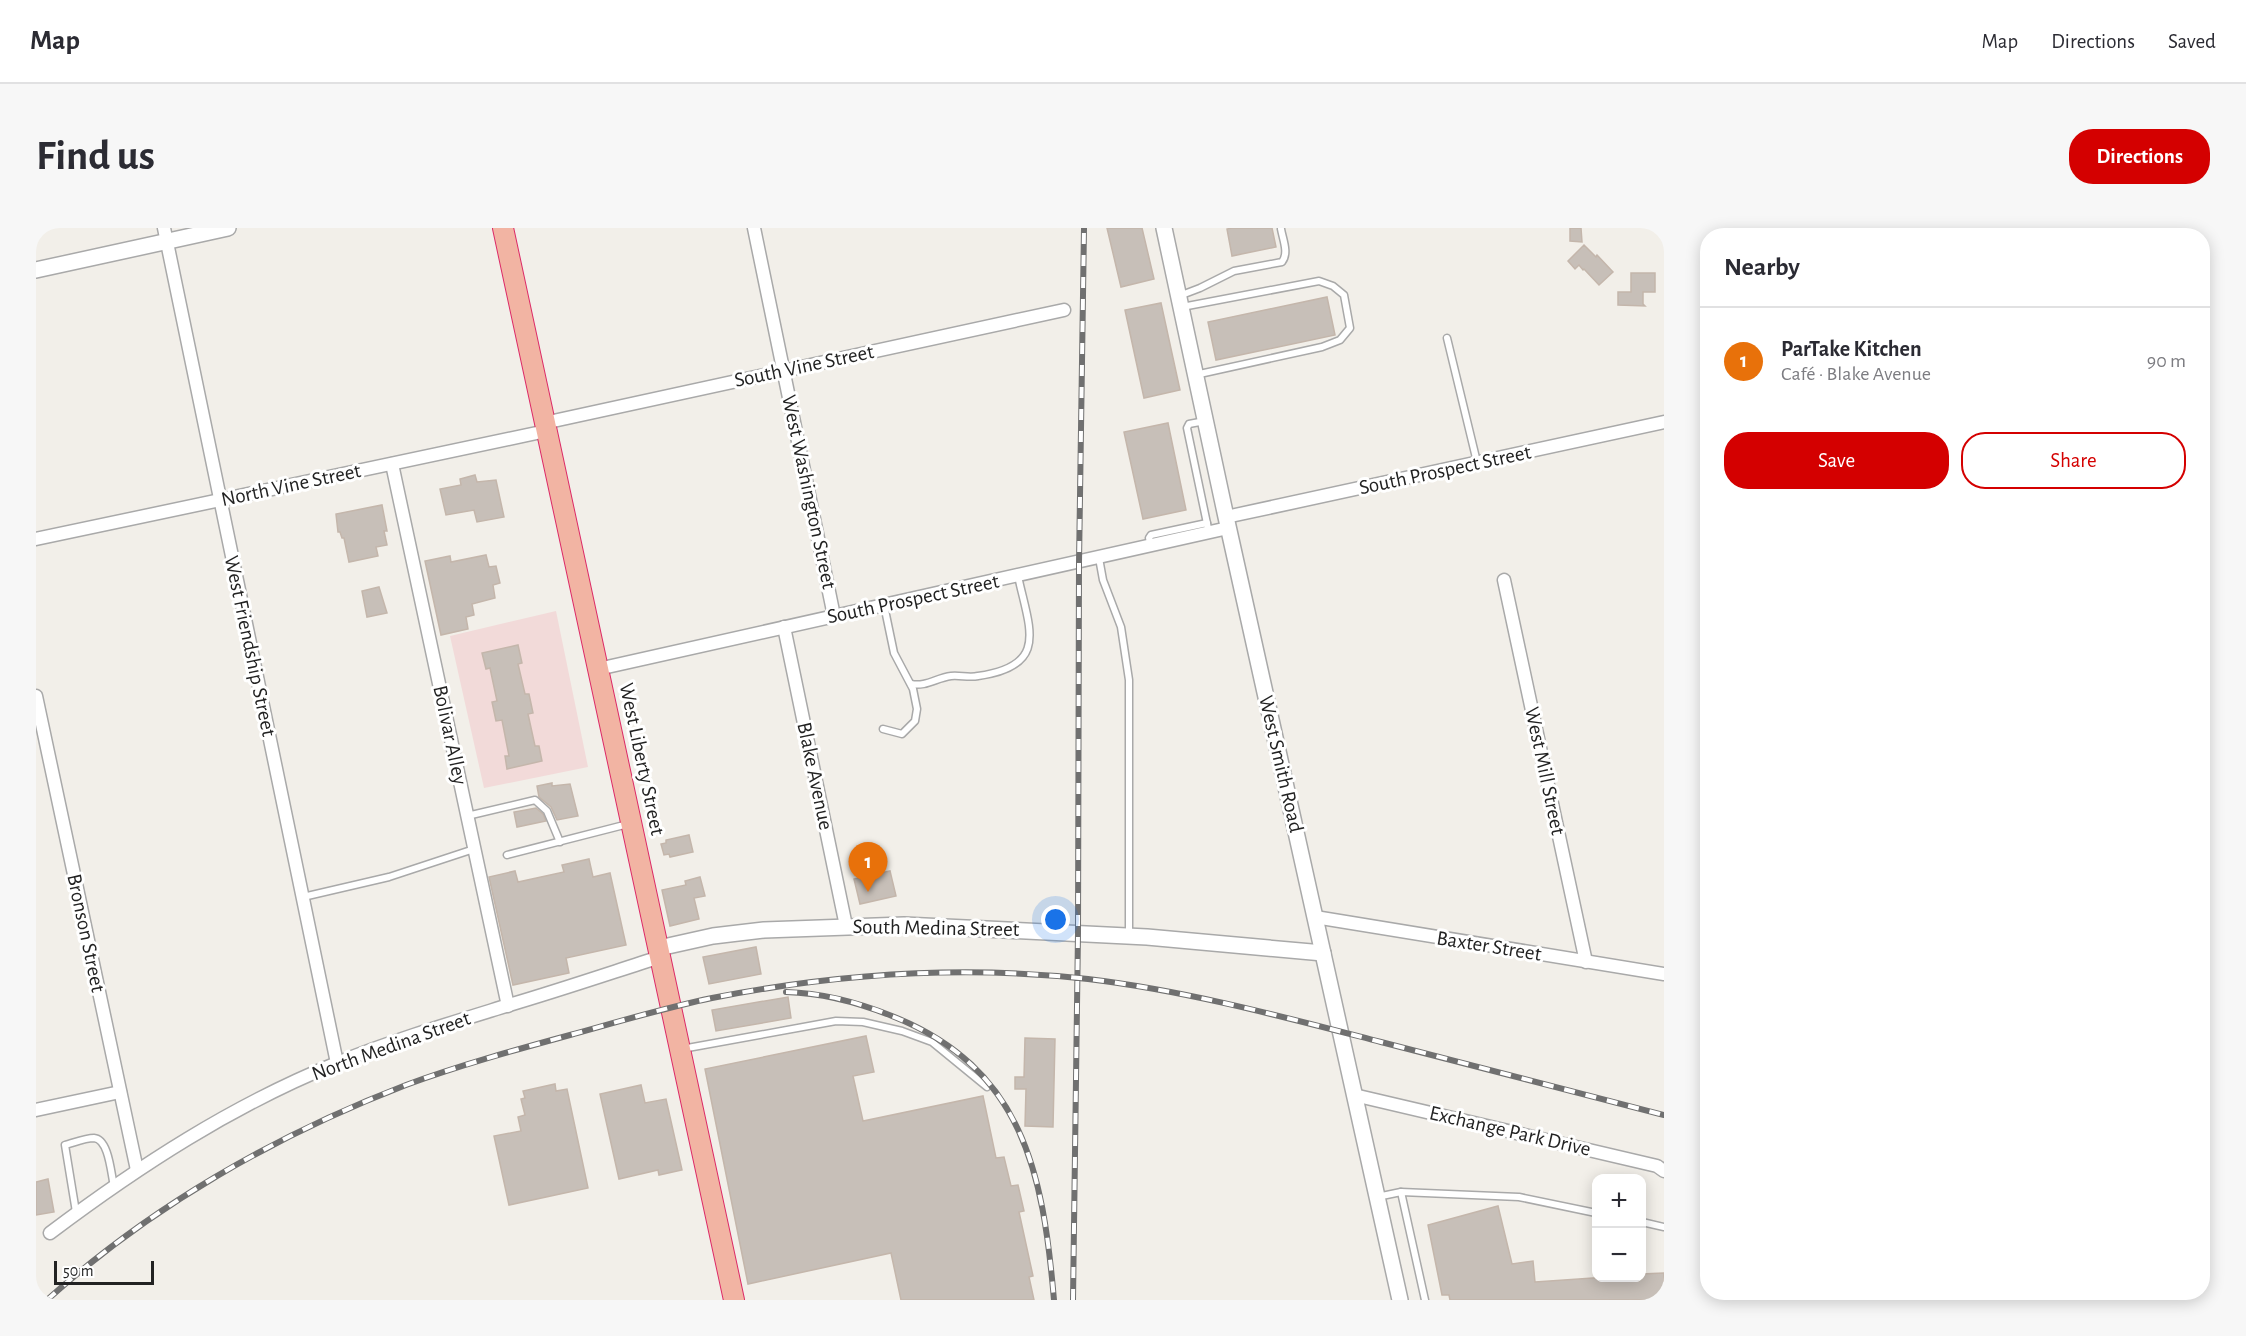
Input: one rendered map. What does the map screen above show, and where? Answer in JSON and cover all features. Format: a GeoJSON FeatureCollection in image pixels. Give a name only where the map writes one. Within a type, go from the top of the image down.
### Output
{"type":"FeatureCollection","features":[{"type":"Feature","properties":{"kind":"highway","name":"West Liberty Street"},"geometry":{"type":"LineString","coordinates":[[503,228],[734,1300]]}},
{"type":"Feature","properties":{"kind":"street"},"geometry":{"type":"LineString","coordinates":[[36,270],[165,235],[228,228]]}},
{"type":"Feature","properties":{"kind":"street","name":"West Washington Street"},"geometry":{"type":"LineString","coordinates":[[754,228],[834,616]]}},
{"type":"Feature","properties":{"kind":"street","name":"West Smith Road"},"geometry":{"type":"LineString","coordinates":[[1164,228],[1227,523],[1400,1300]]}},
{"type":"Feature","properties":{"kind":"street","name":"West Friendship Street"},"geometry":{"type":"LineString","coordinates":[[165,235],[337,1063]]}},
{"type":"Feature","properties":{"kind":"street","name":"South Vine Street"},"geometry":{"type":"LineString","coordinates":[[545,427],[783,371],[1064,309]]}},
{"type":"Feature","properties":{"kind":"street","name":"South Prospect Street"},"geometry":{"type":"LineString","coordinates":[[598,669],[1151,546],[1227,523],[1477,463],[1664,422]]}},
{"type":"Feature","properties":{"kind":"street","name":"North Vine Street"},"geometry":{"type":"LineString","coordinates":[[36,539],[392,464],[545,427]]}},
{"type":"Feature","properties":{"kind":"street","name":"Bolivar Alley"},"geometry":{"type":"LineString","coordinates":[[392,464],[508,1006]]}},
{"type":"Feature","properties":{"kind":"street","name":"West Mill Street"},"geometry":{"type":"LineString","coordinates":[[1504,580],[1586,962]]}},
{"type":"Feature","properties":{"kind":"street","name":"Blake Avenue"},"geometry":{"type":"LineString","coordinates":[[784,627],[846,926]]}},
{"type":"Feature","properties":{"kind":"street","name":"Bronson Street"},"geometry":{"type":"LineString","coordinates":[[36,696],[137,1170]]}},
{"type":"Feature","properties":{"kind":"street","name":"Baxter Street"},"geometry":{"type":"LineString","coordinates":[[1315,917],[1664,974]]}},
{"type":"Feature","properties":{"kind":"street","name":"South Medina Street"},"geometry":{"type":"LineString","coordinates":[[659,952],[713,936],[764,930],[904,925],[1129,936],[1323,953]]}},
{"type":"Feature","properties":{"kind":"street","name":"North Medina Street"},"geometry":{"type":"LineString","coordinates":[[50,1233],[137,1170],[192,1136],[248,1105],[337,1063],[437,1026],[508,1006],[659,952]]}},
{"type":"Feature","properties":{"kind":"street"},"geometry":{"type":"LineString","coordinates":[[36,1110],[120,1092]]}},
{"type":"Feature","properties":{"kind":"street","name":"Exchange Park Drive"},"geometry":{"type":"LineString","coordinates":[[1354,1095],[1657,1166],[1664,1171]]}},
{"type":"Feature","properties":{"kind":"lane"},"geometry":{"type":"LineString","coordinates":[[1180,302],[1200,288],[1234,271],[1281,262],[1286,251],[1281,229]]}},
{"type":"Feature","properties":{"kind":"lane"},"geometry":{"type":"LineString","coordinates":[[1180,302],[1319,281],[1333,286],[1344,295],[1350,328],[1340,340],[1322,347],[1196,375]]}},
{"type":"Feature","properties":{"kind":"lane"},"geometry":{"type":"LineString","coordinates":[[1447,338],[1477,463]]}},
{"type":"Feature","properties":{"kind":"lane"},"geometry":{"type":"LineString","coordinates":[[1205,421],[1189,424],[1187,429],[1208,528]]}},
{"type":"Feature","properties":{"kind":"lane"},"geometry":{"type":"LineString","coordinates":[[1099,558],[1103,580],[1121,627],[1129,680],[1129,936]]}},
{"type":"Feature","properties":{"kind":"lane"},"geometry":{"type":"LineString","coordinates":[[910,684],[918,686],[949,676],[977,677],[1003,671],[1020,661],[1027,652],[1031,639],[1017,576]]}},
{"type":"Feature","properties":{"kind":"lane"},"geometry":{"type":"LineString","coordinates":[[883,729],[902,734],[915,722],[917,709],[910,684],[894,653],[884,605]]}},
{"type":"Feature","properties":{"kind":"lane"},"geometry":{"type":"LineString","coordinates":[[467,816],[535,800],[547,811],[560,842]]}},
{"type":"Feature","properties":{"kind":"lane"},"geometry":{"type":"LineString","coordinates":[[507,855],[632,824]]}},
{"type":"Feature","properties":{"kind":"lane"},"geometry":{"type":"LineString","coordinates":[[303,897],[389,878],[474,849]]}},
{"type":"Feature","properties":{"kind":"lane"},"geometry":{"type":"LineString","coordinates":[[680,1050],[836,1021],[863,1022],[902,1031],[932,1042],[987,1087]]}},
{"type":"Feature","properties":{"kind":"lane"},"geometry":{"type":"LineString","coordinates":[[76,1213],[65,1145],[94,1138],[101,1141],[106,1148],[114,1186]]}},
{"type":"Feature","properties":{"kind":"lane"},"geometry":{"type":"LineString","coordinates":[[1401,1192],[1425,1300]]}},
{"type":"Feature","properties":{"kind":"lane"},"geometry":{"type":"LineString","coordinates":[[1377,1197],[1401,1192],[1519,1197],[1592,1212]]}},
{"type":"Feature","properties":{"kind":"lane"},"geometry":{"type":"LineString","coordinates":[[1646,1223],[1664,1227]]}},
{"type":"Feature","properties":{"kind":"shaded area"},"geometry":{"type":"Polygon","coordinates":[[[556,611],[588,767],[484,788],[450,636],[556,611]]]}},
{"type":"Feature","properties":{"kind":"building"},"geometry":{"type":"Polygon","coordinates":[[[1107,228],[1142,228],[1154,279],[1121,287],[1107,228]]]}},
{"type":"Feature","properties":{"kind":"building"},"geometry":{"type":"Polygon","coordinates":[[[1272,228],[1276,247],[1232,256],[1227,229],[1272,228]]]}},
{"type":"Feature","properties":{"kind":"building"},"geometry":{"type":"Polygon","coordinates":[[[1570,228],[1581,228],[1582,242],[1570,241],[1570,228]]]}},
{"type":"Feature","properties":{"kind":"building"},"geometry":{"type":"Polygon","coordinates":[[[1584,245],[1613,272],[1599,285],[1579,265],[1575,269],[1568,261],[1584,245]]]}},
{"type":"Feature","properties":{"kind":"building"},"geometry":{"type":"Polygon","coordinates":[[[1631,273],[1655,273],[1655,292],[1643,292],[1645,306],[1618,305],[1618,292],[1631,292],[1631,273]]]}},
{"type":"Feature","properties":{"kind":"building"},"geometry":{"type":"Polygon","coordinates":[[[1327,297],[1335,335],[1216,360],[1208,322],[1327,297]]]}},
{"type":"Feature","properties":{"kind":"building"},"geometry":{"type":"Polygon","coordinates":[[[1161,303],[1180,390],[1144,398],[1125,310],[1161,303]]]}},
{"type":"Feature","properties":{"kind":"building"},"geometry":{"type":"Polygon","coordinates":[[[1168,423],[1186,510],[1143,519],[1124,432],[1168,423]]]}},
{"type":"Feature","properties":{"kind":"building"},"geometry":{"type":"Polygon","coordinates":[[[475,475],[477,482],[496,480],[504,517],[477,522],[474,510],[446,515],[440,489],[461,485],[460,479],[475,475]]]}},
{"type":"Feature","properties":{"kind":"building"},"geometry":{"type":"Polygon","coordinates":[[[382,505],[387,545],[376,547],[378,556],[349,562],[344,538],[338,532],[336,514],[382,505]]]}},
{"type":"Feature","properties":{"kind":"building"},"geometry":{"type":"Polygon","coordinates":[[[486,555],[489,567],[496,566],[500,583],[493,585],[495,598],[472,604],[474,615],[466,617],[468,629],[441,635],[425,561],[450,556],[451,562],[486,555]]]}},
{"type":"Feature","properties":{"kind":"building"},"geometry":{"type":"Polygon","coordinates":[[[379,587],[387,613],[367,617],[362,591],[379,587]]]}},
{"type":"Feature","properties":{"kind":"building"},"geometry":{"type":"Polygon","coordinates":[[[518,645],[522,663],[518,664],[525,694],[529,694],[533,713],[528,714],[535,746],[539,746],[542,761],[507,769],[505,756],[509,756],[502,720],[496,721],[492,702],[497,701],[490,668],[486,669],[482,653],[518,645]]]}},
{"type":"Feature","properties":{"kind":"building"},"geometry":{"type":"Polygon","coordinates":[[[552,783],[552,786],[570,784],[578,816],[557,820],[551,807],[539,797],[537,786],[552,783]]]}},
{"type":"Feature","properties":{"kind":"building"},"geometry":{"type":"Polygon","coordinates":[[[536,808],[543,814],[546,821],[517,827],[514,812],[536,808]]]}},
{"type":"Feature","properties":{"kind":"building"},"geometry":{"type":"Polygon","coordinates":[[[689,835],[693,852],[670,857],[669,854],[664,855],[661,844],[666,843],[666,840],[689,835]]]}},
{"type":"Feature","properties":{"kind":"building"},"geometry":{"type":"Polygon","coordinates":[[[589,859],[593,877],[610,873],[626,945],[566,958],[569,973],[513,985],[489,877],[515,871],[518,882],[564,872],[562,865],[589,859]]]}},
{"type":"Feature","properties":{"kind":"building"},"geometry":{"type":"Polygon","coordinates":[[[890,871],[896,896],[860,904],[854,879],[890,871]]]}},
{"type":"Feature","properties":{"kind":"building"},"geometry":{"type":"Polygon","coordinates":[[[700,877],[705,896],[694,898],[699,919],[670,926],[662,890],[686,885],[685,881],[700,877]]]}},
{"type":"Feature","properties":{"kind":"building"},"geometry":{"type":"Polygon","coordinates":[[[756,947],[761,974],[709,984],[703,957],[756,947]]]}},
{"type":"Feature","properties":{"kind":"building"},"geometry":{"type":"Polygon","coordinates":[[[788,997],[791,1018],[716,1031],[712,1010],[788,997]]]}},
{"type":"Feature","properties":{"kind":"building"},"geometry":{"type":"Polygon","coordinates":[[[866,1036],[874,1072],[853,1076],[863,1121],[983,1096],[996,1158],[1004,1157],[1011,1186],[1018,1185],[1024,1211],[1019,1212],[1033,1276],[1029,1277],[1034,1300],[901,1300],[891,1253],[748,1284],[705,1069],[866,1036]]]}},
{"type":"Feature","properties":{"kind":"building"},"geometry":{"type":"Polygon","coordinates":[[[1025,1038],[1055,1039],[1053,1127],[1025,1126],[1026,1089],[1015,1089],[1015,1077],[1024,1077],[1025,1038]]]}},
{"type":"Feature","properties":{"kind":"building"},"geometry":{"type":"Polygon","coordinates":[[[555,1084],[556,1091],[567,1089],[588,1188],[509,1205],[494,1136],[521,1131],[518,1117],[525,1115],[521,1099],[525,1098],[523,1091],[555,1084]]]}},
{"type":"Feature","properties":{"kind":"building"},"geometry":{"type":"Polygon","coordinates":[[[641,1085],[645,1103],[666,1099],[682,1170],[659,1175],[658,1170],[619,1179],[600,1094],[641,1085]]]}},
{"type":"Feature","properties":{"kind":"building"},"geometry":{"type":"Polygon","coordinates":[[[48,1179],[54,1212],[36,1215],[36,1182],[48,1179]]]}},
{"type":"Feature","properties":{"kind":"building"},"geometry":{"type":"Polygon","coordinates":[[[1498,1206],[1512,1264],[1533,1261],[1535,1282],[1592,1278],[1592,1282],[1646,1282],[1646,1274],[1664,1273],[1664,1300],[1450,1300],[1449,1295],[1442,1295],[1428,1225],[1498,1206]]]}},
{"type":"Feature","properties":{"kind":"railway"},"geometry":{"type":"LineString","coordinates":[[1073,1300],[1084,228]]}},
{"type":"Feature","properties":{"kind":"railway"},"geometry":{"type":"LineString","coordinates":[[47,1300],[128,1234],[216,1176],[262,1150],[357,1105],[467,1064],[641,1015],[712,998],[805,983],[899,974],[993,973],[1041,975],[1125,984],[1272,1014],[1664,1115]]}},
{"type":"Feature","properties":{"kind":"railway"},"geometry":{"type":"LineString","coordinates":[[786,992],[840,999],[892,1016],[936,1038],[971,1064],[998,1095],[1018,1130],[1032,1168],[1042,1209],[1054,1300]]}},
{"type":"Feature","properties":{"kind":"place","name":"ParTake Kitchen"},"geometry":{"type":"Point","coordinates":[868,892]}}]}
